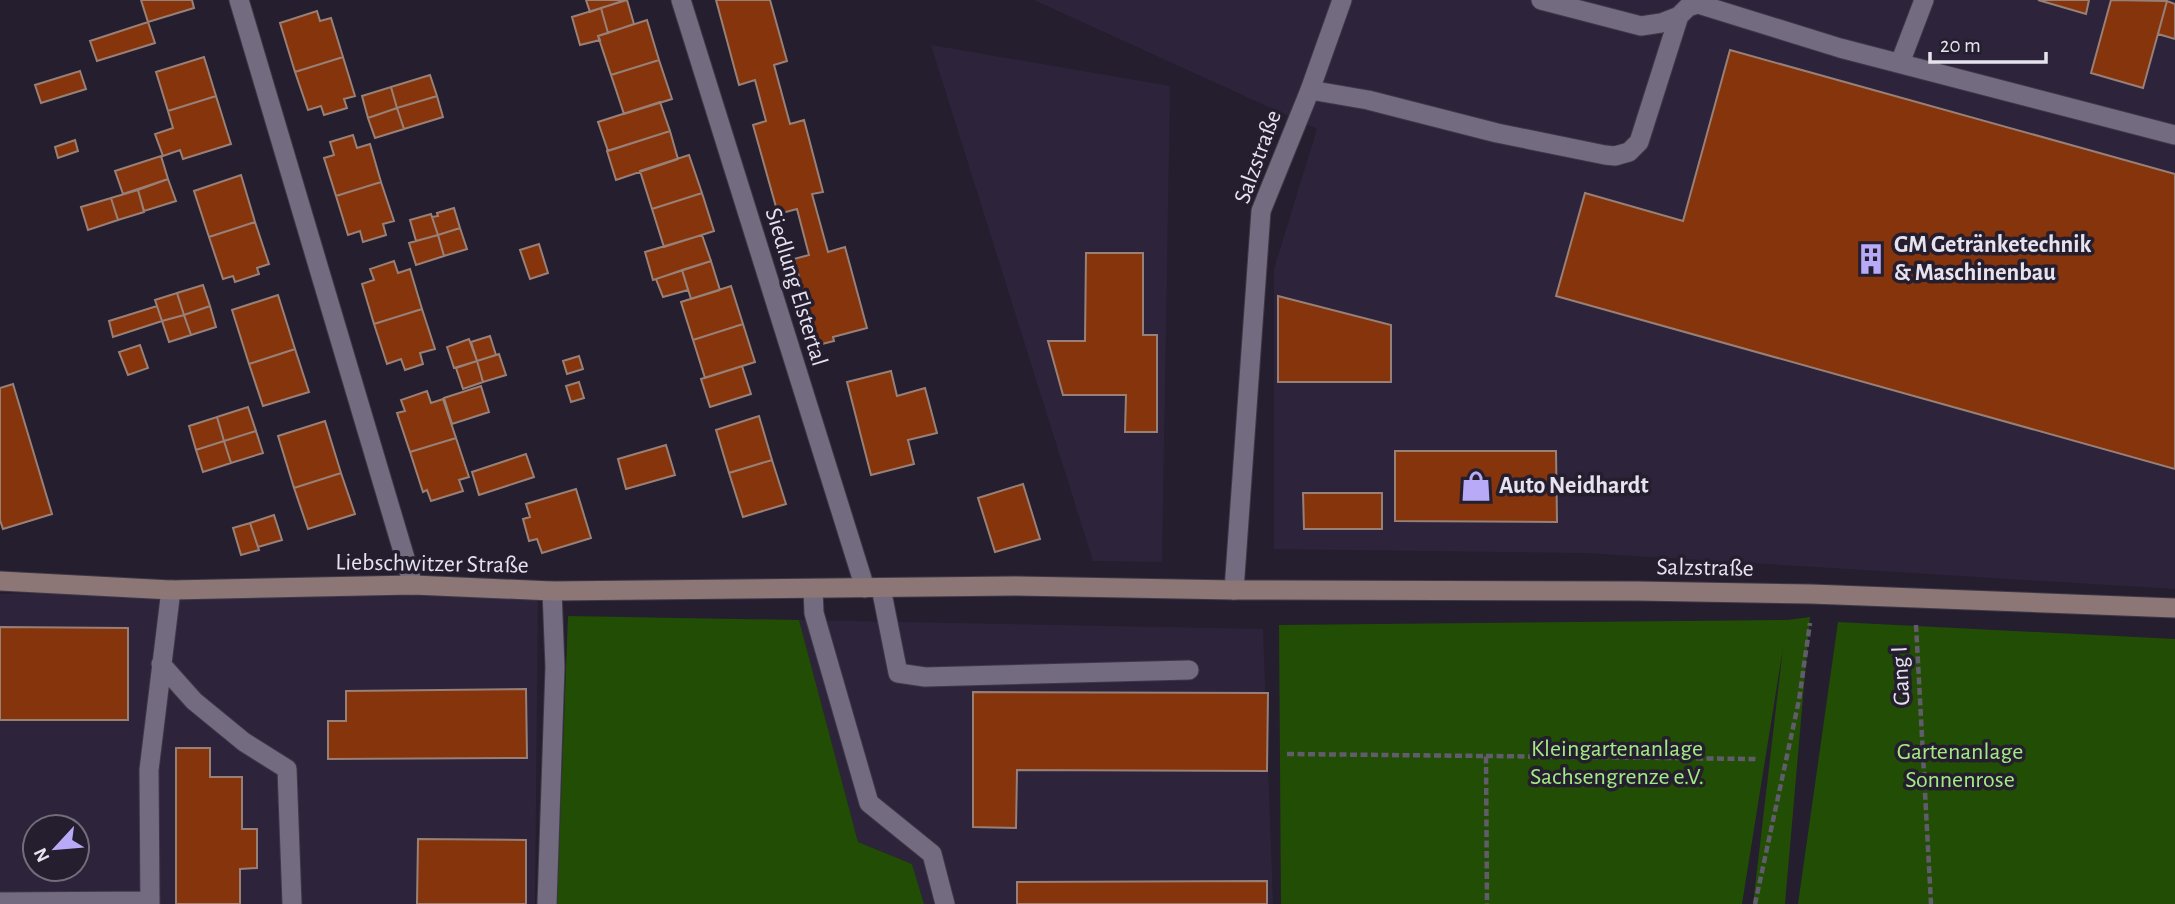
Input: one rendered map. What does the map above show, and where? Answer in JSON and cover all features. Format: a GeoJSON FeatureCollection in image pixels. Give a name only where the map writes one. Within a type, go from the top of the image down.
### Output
{"type":"FeatureCollection","features":[{"type":"Feature","properties":{"kind":"main road","name":"Liebschwitzer Straße"},"geometry":{"type":"LineString","coordinates":[[0,581],[172,590],[413,585],[552,591],[873,588]]}},
{"type":"Feature","properties":{"kind":"main road","name":"Salzstraße"},"geometry":{"type":"LineString","coordinates":[[873,588],[1014,586],[1784,593],[2175,608]]}},
{"type":"Feature","properties":{"kind":"street"},"geometry":{"type":"LineString","coordinates":[[239,0],[413,585]]}},
{"type":"Feature","properties":{"kind":"street","name":"Siedlung Elstertal"},"geometry":{"type":"LineString","coordinates":[[681,0],[873,588],[898,673],[925,677],[1189,670]]}},
{"type":"Feature","properties":{"kind":"street","name":"Salzstraße"},"geometry":{"type":"LineString","coordinates":[[1234,590],[1261,211],[1310,90],[1342,0]]}},
{"type":"Feature","properties":{"kind":"street"},"geometry":{"type":"LineString","coordinates":[[1541,0],[1641,26],[1661,23],[1679,16],[1698,2],[1840,48],[2175,135]]}},
{"type":"Feature","properties":{"kind":"street"},"geometry":{"type":"LineString","coordinates":[[1900,63],[1923,0]]}},
{"type":"Feature","properties":{"kind":"street"},"geometry":{"type":"LineString","coordinates":[[1310,90],[1368,100],[1533,141],[1615,156],[1629,152],[1639,142],[1679,16]]}},
{"type":"Feature","properties":{"kind":"street"},"geometry":{"type":"LineString","coordinates":[[813,589],[814,614],[869,803],[932,854],[945,904]]}},
{"type":"Feature","properties":{"kind":"street"},"geometry":{"type":"LineString","coordinates":[[0,902],[150,903],[149,770],[172,590]]}},
{"type":"Feature","properties":{"kind":"street"},"geometry":{"type":"LineString","coordinates":[[547,904],[555,667],[552,591]]}},
{"type":"Feature","properties":{"kind":"street"},"geometry":{"type":"LineString","coordinates":[[161,664],[194,701],[244,742],[287,769],[292,904]]}},
{"type":"Feature","properties":{"kind":"path","name":"Gang I"},"geometry":{"type":"LineString","coordinates":[[1915,614],[1931,904]]}},
{"type":"Feature","properties":{"kind":"path"},"geometry":{"type":"LineString","coordinates":[[1755,904],[1799,699],[1811,617]]}},
{"type":"Feature","properties":{"kind":"path"},"geometry":{"type":"LineString","coordinates":[[1287,754],[1756,759]]}},
{"type":"Feature","properties":{"kind":"path"},"geometry":{"type":"LineString","coordinates":[[1486,756],[1487,904]]}},
{"type":"Feature","properties":{"kind":"shaded area"},"geometry":{"type":"Polygon","coordinates":[[[1034,0],[2175,0],[2175,589],[1586,553],[1274,549],[1274,269],[1317,129],[1034,0]]]}},
{"type":"Feature","properties":{"kind":"shaded area"},"geometry":{"type":"Polygon","coordinates":[[[931,45],[1170,86],[1162,562],[1093,561],[931,45]]]}},
{"type":"Feature","properties":{"kind":"shaded area"},"geometry":{"type":"Polygon","coordinates":[[[413,585],[538,590],[535,904],[0,904],[0,594],[413,585]]]}},
{"type":"Feature","properties":{"kind":"shaded area"},"geometry":{"type":"Polygon","coordinates":[[[799,620],[1263,629],[1273,904],[924,904],[912,864],[858,842],[799,620]]]}},
{"type":"Feature","properties":{"kind":"green space"},"geometry":{"type":"Polygon","coordinates":[[[568,616],[799,620],[858,842],[912,864],[924,904],[557,904],[568,616]]]}},
{"type":"Feature","properties":{"kind":"green space","name":"Kleingartenanlage Sachsengrenze e.V."},"geometry":{"type":"Polygon","coordinates":[[[1810,617],[1785,904],[1753,904],[1783,648],[1742,904],[1281,904],[1279,625],[1787,620],[1810,617]]]}},
{"type":"Feature","properties":{"kind":"green space","name":"Gartenanlage Sonnenrose"},"geometry":{"type":"Polygon","coordinates":[[[1838,622],[2175,639],[2175,904],[1798,904],[1838,622]]]}},
{"type":"Feature","properties":{"kind":"building"},"geometry":{"type":"Polygon","coordinates":[[[141,0],[192,0],[194,8],[148,22],[141,0]]]}},
{"type":"Feature","properties":{"kind":"building"},"geometry":{"type":"Polygon","coordinates":[[[586,0],[625,0],[590,12],[586,0]]]}},
{"type":"Feature","properties":{"kind":"building"},"geometry":{"type":"Polygon","coordinates":[[[627,0],[634,24],[608,33],[601,8],[627,0]]]}},
{"type":"Feature","properties":{"kind":"building"},"geometry":{"type":"Polygon","coordinates":[[[716,0],[770,0],[787,61],[774,65],[790,124],[804,120],[823,192],[812,194],[828,252],[845,247],[867,328],[833,337],[834,341],[818,345],[794,259],[809,255],[797,209],[778,214],[753,125],[766,121],[755,80],[739,85],[716,0]]]}},
{"type":"Feature","properties":{"kind":"building"},"geometry":{"type":"Polygon","coordinates":[[[2038,0],[2089,0],[2086,14],[2038,0]]]}},
{"type":"Feature","properties":{"kind":"building"},"geometry":{"type":"Polygon","coordinates":[[[2111,0],[2167,1],[2143,88],[2091,73],[2111,0]]]}},
{"type":"Feature","properties":{"kind":"building"},"geometry":{"type":"Polygon","coordinates":[[[2167,1],[2175,4],[2175,39],[2158,34],[2167,1]]]}},
{"type":"Feature","properties":{"kind":"building"},"geometry":{"type":"Polygon","coordinates":[[[601,8],[608,33],[598,36],[600,40],[580,45],[572,17],[601,8]]]}},
{"type":"Feature","properties":{"kind":"building"},"geometry":{"type":"Polygon","coordinates":[[[317,11],[320,21],[331,18],[343,57],[295,72],[280,23],[317,11]]]}},
{"type":"Feature","properties":{"kind":"building"},"geometry":{"type":"Polygon","coordinates":[[[647,20],[659,60],[611,75],[598,36],[647,20]]]}},
{"type":"Feature","properties":{"kind":"building"},"geometry":{"type":"Polygon","coordinates":[[[148,22],[155,43],[97,61],[90,41],[148,22]]]}},
{"type":"Feature","properties":{"kind":"building","name":"GM Getränketechnik & Maschinenbau"},"geometry":{"type":"Polygon","coordinates":[[[1730,50],[2175,174],[2175,469],[1556,296],[1585,193],[1683,221],[1730,50]]]}},
{"type":"Feature","properties":{"kind":"building"},"geometry":{"type":"Polygon","coordinates":[[[204,57],[216,96],[168,111],[156,72],[204,57]]]}},
{"type":"Feature","properties":{"kind":"building"},"geometry":{"type":"Polygon","coordinates":[[[343,57],[355,96],[344,99],[347,108],[324,115],[321,106],[308,110],[295,72],[343,57]]]}},
{"type":"Feature","properties":{"kind":"building"},"geometry":{"type":"Polygon","coordinates":[[[659,60],[672,99],[624,114],[611,75],[659,60]]]}},
{"type":"Feature","properties":{"kind":"building"},"geometry":{"type":"Polygon","coordinates":[[[80,71],[86,89],[41,103],[35,85],[80,71]]]}},
{"type":"Feature","properties":{"kind":"building"},"geometry":{"type":"Polygon","coordinates":[[[430,75],[437,96],[397,108],[391,87],[430,75]]]}},
{"type":"Feature","properties":{"kind":"building"},"geometry":{"type":"Polygon","coordinates":[[[391,87],[397,108],[368,118],[362,96],[391,87]]]}},
{"type":"Feature","properties":{"kind":"building"},"geometry":{"type":"Polygon","coordinates":[[[216,96],[231,144],[183,159],[180,150],[163,156],[155,134],[173,128],[168,111],[216,96]]]}},
{"type":"Feature","properties":{"kind":"building"},"geometry":{"type":"Polygon","coordinates":[[[437,96],[443,117],[404,129],[397,108],[437,96]]]}},
{"type":"Feature","properties":{"kind":"building"},"geometry":{"type":"Polygon","coordinates":[[[660,102],[670,131],[608,151],[598,122],[660,102]]]}},
{"type":"Feature","properties":{"kind":"building"},"geometry":{"type":"Polygon","coordinates":[[[397,108],[404,129],[375,138],[368,118],[397,108]]]}},
{"type":"Feature","properties":{"kind":"building"},"geometry":{"type":"Polygon","coordinates":[[[670,131],[678,159],[616,180],[607,151],[670,131]]]}},
{"type":"Feature","properties":{"kind":"building"},"geometry":{"type":"Polygon","coordinates":[[[353,135],[357,148],[370,144],[381,182],[336,196],[324,158],[334,155],[330,142],[353,135]]]}},
{"type":"Feature","properties":{"kind":"building"},"geometry":{"type":"Polygon","coordinates":[[[75,140],[78,151],[58,158],[55,147],[75,140]]]}},
{"type":"Feature","properties":{"kind":"building"},"geometry":{"type":"Polygon","coordinates":[[[689,155],[702,193],[652,209],[640,171],[689,155]]]}},
{"type":"Feature","properties":{"kind":"building"},"geometry":{"type":"Polygon","coordinates":[[[161,156],[168,179],[123,194],[115,171],[161,156]]]}},
{"type":"Feature","properties":{"kind":"building"},"geometry":{"type":"Polygon","coordinates":[[[241,175],[255,222],[209,237],[194,191],[241,175]]]}},
{"type":"Feature","properties":{"kind":"building"},"geometry":{"type":"Polygon","coordinates":[[[168,179],[176,201],[144,211],[138,190],[168,179]]]}},
{"type":"Feature","properties":{"kind":"building"},"geometry":{"type":"Polygon","coordinates":[[[381,182],[394,221],[383,224],[386,235],[363,242],[360,231],[348,235],[336,196],[381,182]]]}},
{"type":"Feature","properties":{"kind":"building"},"geometry":{"type":"Polygon","coordinates":[[[138,190],[144,212],[118,220],[111,198],[138,190]]]}},
{"type":"Feature","properties":{"kind":"building"},"geometry":{"type":"Polygon","coordinates":[[[702,193],[714,231],[664,247],[652,209],[702,193]]]}},
{"type":"Feature","properties":{"kind":"building"},"geometry":{"type":"Polygon","coordinates":[[[111,198],[118,220],[88,230],[81,207],[111,198]]]}},
{"type":"Feature","properties":{"kind":"building"},"geometry":{"type":"Polygon","coordinates":[[[454,208],[460,228],[438,235],[432,217],[454,208]]]}},
{"type":"Feature","properties":{"kind":"building"},"geometry":{"type":"Polygon","coordinates":[[[431,214],[438,235],[416,241],[410,220],[431,214]]]}},
{"type":"Feature","properties":{"kind":"building"},"geometry":{"type":"Polygon","coordinates":[[[255,222],[269,264],[257,268],[259,274],[235,282],[233,276],[223,279],[209,237],[255,222]]]}},
{"type":"Feature","properties":{"kind":"building"},"geometry":{"type":"Polygon","coordinates":[[[460,228],[467,249],[444,256],[438,235],[460,228]]]}},
{"type":"Feature","properties":{"kind":"building"},"geometry":{"type":"Polygon","coordinates":[[[438,235],[444,256],[416,265],[409,243],[438,235]]]}},
{"type":"Feature","properties":{"kind":"building"},"geometry":{"type":"Polygon","coordinates":[[[702,235],[711,261],[653,280],[645,252],[702,235]]]}},
{"type":"Feature","properties":{"kind":"building"},"geometry":{"type":"Polygon","coordinates":[[[539,244],[548,273],[530,279],[520,250],[539,244]]]}},
{"type":"Feature","properties":{"kind":"building"},"geometry":{"type":"Polygon","coordinates":[[[1086,253],[1143,253],[1143,335],[1157,335],[1157,432],[1125,432],[1126,395],[1063,395],[1048,341],[1085,341],[1086,253]]]}},
{"type":"Feature","properties":{"kind":"building"},"geometry":{"type":"Polygon","coordinates":[[[394,261],[398,273],[410,269],[422,309],[374,324],[362,284],[374,280],[370,269],[394,261]]]}},
{"type":"Feature","properties":{"kind":"building"},"geometry":{"type":"Polygon","coordinates":[[[711,261],[720,290],[691,299],[682,270],[711,261]]]}},
{"type":"Feature","properties":{"kind":"building"},"geometry":{"type":"Polygon","coordinates":[[[682,270],[688,290],[663,297],[656,279],[682,270]]]}},
{"type":"Feature","properties":{"kind":"building"},"geometry":{"type":"Polygon","coordinates":[[[203,285],[210,306],[184,315],[177,293],[203,285]]]}},
{"type":"Feature","properties":{"kind":"building"},"geometry":{"type":"Polygon","coordinates":[[[731,286],[743,324],[693,340],[681,302],[731,286]]]}},
{"type":"Feature","properties":{"kind":"building"},"geometry":{"type":"Polygon","coordinates":[[[177,293],[184,315],[162,321],[155,300],[177,293]]]}},
{"type":"Feature","properties":{"kind":"building"},"geometry":{"type":"Polygon","coordinates":[[[278,295],[295,349],[249,364],[232,310],[278,295]]]}},
{"type":"Feature","properties":{"kind":"building"},"geometry":{"type":"Polygon","coordinates":[[[1278,296],[1391,325],[1391,382],[1278,382],[1278,296]]]}},
{"type":"Feature","properties":{"kind":"building"},"geometry":{"type":"Polygon","coordinates":[[[157,306],[162,321],[113,337],[109,321],[157,306]]]}},
{"type":"Feature","properties":{"kind":"building"},"geometry":{"type":"Polygon","coordinates":[[[210,306],[216,327],[191,335],[184,315],[210,306]]]}},
{"type":"Feature","properties":{"kind":"building"},"geometry":{"type":"Polygon","coordinates":[[[422,309],[435,349],[420,353],[423,364],[405,370],[401,359],[387,364],[374,324],[422,309]]]}},
{"type":"Feature","properties":{"kind":"building"},"geometry":{"type":"Polygon","coordinates":[[[184,315],[191,335],[169,342],[162,321],[184,315]]]}},
{"type":"Feature","properties":{"kind":"building"},"geometry":{"type":"Polygon","coordinates":[[[743,324],[755,362],[705,378],[693,340],[743,324]]]}},
{"type":"Feature","properties":{"kind":"building"},"geometry":{"type":"Polygon","coordinates":[[[490,336],[496,355],[477,361],[471,342],[490,336]]]}},
{"type":"Feature","properties":{"kind":"building"},"geometry":{"type":"Polygon","coordinates":[[[469,339],[477,361],[454,368],[447,347],[469,339]]]}},
{"type":"Feature","properties":{"kind":"building"},"geometry":{"type":"Polygon","coordinates":[[[140,345],[148,368],[128,375],[119,352],[140,345]]]}},
{"type":"Feature","properties":{"kind":"building"},"geometry":{"type":"Polygon","coordinates":[[[295,349],[309,392],[263,406],[249,364],[295,349]]]}},
{"type":"Feature","properties":{"kind":"building"},"geometry":{"type":"Polygon","coordinates":[[[499,354],[506,375],[483,382],[477,361],[499,354]]]}},
{"type":"Feature","properties":{"kind":"building"},"geometry":{"type":"Polygon","coordinates":[[[579,356],[583,369],[567,374],[563,361],[579,356]]]}},
{"type":"Feature","properties":{"kind":"building"},"geometry":{"type":"Polygon","coordinates":[[[477,361],[483,382],[463,389],[456,368],[477,361]]]}},
{"type":"Feature","properties":{"kind":"building"},"geometry":{"type":"Polygon","coordinates":[[[742,366],[751,394],[710,407],[701,379],[742,366]]]}},
{"type":"Feature","properties":{"kind":"building"},"geometry":{"type":"Polygon","coordinates":[[[891,371],[897,396],[925,388],[937,433],[908,440],[914,464],[871,475],[847,382],[891,371]]]}},
{"type":"Feature","properties":{"kind":"building"},"geometry":{"type":"Polygon","coordinates":[[[579,382],[584,398],[571,402],[566,386],[579,382]]]}},
{"type":"Feature","properties":{"kind":"building"},"geometry":{"type":"Polygon","coordinates":[[[13,384],[52,514],[3,529],[0,520],[0,388],[13,384]]]}},
{"type":"Feature","properties":{"kind":"building"},"geometry":{"type":"Polygon","coordinates":[[[481,386],[489,412],[452,424],[444,398],[481,386]]]}},
{"type":"Feature","properties":{"kind":"building"},"geometry":{"type":"Polygon","coordinates":[[[427,391],[431,403],[443,399],[456,438],[410,452],[397,413],[405,411],[401,400],[427,391]]]}},
{"type":"Feature","properties":{"kind":"building"},"geometry":{"type":"Polygon","coordinates":[[[248,407],[256,431],[224,441],[217,417],[248,407]]]}},
{"type":"Feature","properties":{"kind":"building"},"geometry":{"type":"Polygon","coordinates":[[[759,416],[772,460],[729,473],[716,430],[759,416]]]}},
{"type":"Feature","properties":{"kind":"building"},"geometry":{"type":"Polygon","coordinates":[[[217,417],[224,441],[196,450],[189,426],[217,417]]]}},
{"type":"Feature","properties":{"kind":"building"},"geometry":{"type":"Polygon","coordinates":[[[325,421],[341,473],[294,488],[278,436],[325,421]]]}},
{"type":"Feature","properties":{"kind":"building"},"geometry":{"type":"Polygon","coordinates":[[[256,431],[263,453],[231,463],[224,441],[256,431]]]}},
{"type":"Feature","properties":{"kind":"building"},"geometry":{"type":"Polygon","coordinates":[[[456,438],[469,477],[459,480],[463,491],[431,501],[427,490],[423,492],[410,452],[456,438]]]}},
{"type":"Feature","properties":{"kind":"building"},"geometry":{"type":"Polygon","coordinates":[[[224,441],[231,463],[203,472],[196,450],[224,441]]]}},
{"type":"Feature","properties":{"kind":"building"},"geometry":{"type":"Polygon","coordinates":[[[666,445],[675,475],[626,489],[618,459],[666,445]]]}},
{"type":"Feature","properties":{"kind":"building","name":"Auto Neidhardt"},"geometry":{"type":"Polygon","coordinates":[[[1395,451],[1556,451],[1557,522],[1395,521],[1395,451]]]}},
{"type":"Feature","properties":{"kind":"building"},"geometry":{"type":"Polygon","coordinates":[[[526,454],[534,477],[479,495],[472,472],[526,454]]]}},
{"type":"Feature","properties":{"kind":"building"},"geometry":{"type":"Polygon","coordinates":[[[772,460],[786,504],[743,517],[729,473],[772,460]]]}},
{"type":"Feature","properties":{"kind":"building"},"geometry":{"type":"Polygon","coordinates":[[[341,473],[355,514],[308,529],[294,488],[341,473]]]}},
{"type":"Feature","properties":{"kind":"building"},"geometry":{"type":"Polygon","coordinates":[[[1023,484],[1040,539],[995,552],[978,498],[1023,484]]]}},
{"type":"Feature","properties":{"kind":"building"},"geometry":{"type":"Polygon","coordinates":[[[576,489],[591,538],[542,553],[537,539],[529,541],[523,519],[530,517],[526,504],[576,489]]]}},
{"type":"Feature","properties":{"kind":"building"},"geometry":{"type":"Polygon","coordinates":[[[1303,493],[1382,493],[1382,529],[1304,529],[1303,493]]]}},
{"type":"Feature","properties":{"kind":"building"},"geometry":{"type":"Polygon","coordinates":[[[274,515],[282,540],[258,547],[250,523],[274,515]]]}},
{"type":"Feature","properties":{"kind":"building"},"geometry":{"type":"Polygon","coordinates":[[[250,523],[259,550],[241,555],[233,528],[250,523]]]}},
{"type":"Feature","properties":{"kind":"building"},"geometry":{"type":"Polygon","coordinates":[[[0,627],[128,628],[128,720],[0,720],[0,627]]]}},
{"type":"Feature","properties":{"kind":"building"},"geometry":{"type":"Polygon","coordinates":[[[526,689],[527,758],[328,759],[328,721],[346,721],[346,691],[526,689]]]}},
{"type":"Feature","properties":{"kind":"building"},"geometry":{"type":"Polygon","coordinates":[[[973,692],[1268,693],[1267,771],[1017,770],[1016,828],[973,827],[973,692]]]}},
{"type":"Feature","properties":{"kind":"building"},"geometry":{"type":"Polygon","coordinates":[[[176,748],[210,748],[210,777],[242,777],[242,829],[257,829],[257,868],[240,869],[240,904],[176,904],[176,748]]]}},
{"type":"Feature","properties":{"kind":"building"},"geometry":{"type":"Polygon","coordinates":[[[418,839],[526,840],[526,904],[417,904],[418,839]]]}},
{"type":"Feature","properties":{"kind":"building"},"geometry":{"type":"Polygon","coordinates":[[[1267,881],[1267,904],[1017,904],[1017,882],[1267,881]]]}},
{"type":"Feature","properties":{"kind":"place","name":"GM Getränketechnik & Maschinenbau"},"geometry":{"type":"Point","coordinates":[1871,259]}},
{"type":"Feature","properties":{"kind":"place","name":"Auto Neidhardt"},"geometry":{"type":"Point","coordinates":[1476,486]}}]}
